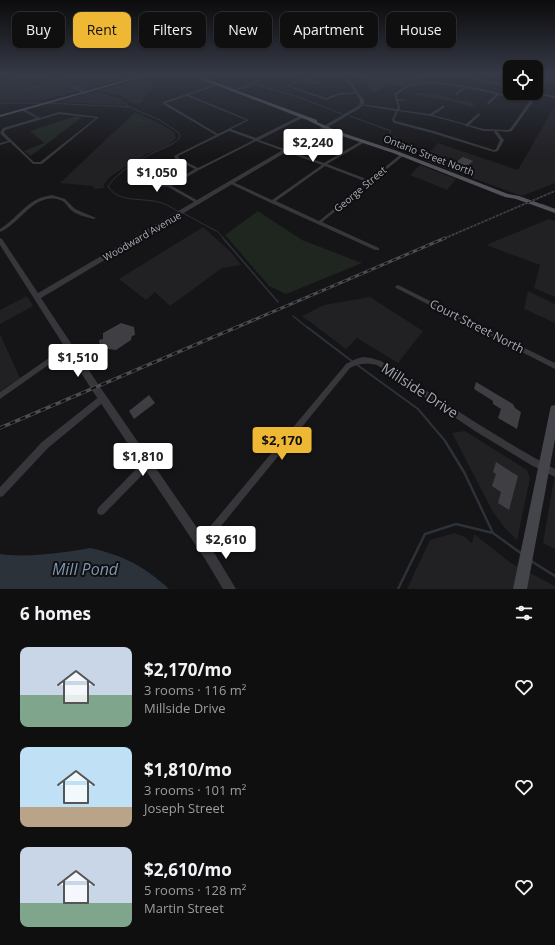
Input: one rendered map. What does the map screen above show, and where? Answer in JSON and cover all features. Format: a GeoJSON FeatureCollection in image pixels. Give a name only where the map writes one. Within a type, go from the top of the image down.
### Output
{"type":"FeatureCollection","features":[{"type":"Feature","properties":{"kind":"main road"},"geometry":{"type":"LineString","coordinates":[[0,116],[50,102]]}},
{"type":"Feature","properties":{"kind":"main road","name":"Ontario Street North"},"geometry":{"type":"LineString","coordinates":[[262,102],[507,196],[517,197],[555,211]]}},
{"type":"Feature","properties":{"kind":"main road","name":"Ontario Street North"},"geometry":{"type":"LineString","coordinates":[[507,196],[512,200],[555,216]]}},
{"type":"Feature","properties":{"kind":"main road"},"geometry":{"type":"LineString","coordinates":[[520,589],[555,410]]}},
{"type":"Feature","properties":{"kind":"street"},"geometry":{"type":"LineString","coordinates":[[166,102],[164,103],[218,135]]}},
{"type":"Feature","properties":{"kind":"street"},"geometry":{"type":"LineString","coordinates":[[198,169],[177,159],[176,156],[248,120],[206,102]]}},
{"type":"Feature","properties":{"kind":"street"},"geometry":{"type":"LineString","coordinates":[[398,102],[399,107],[393,121],[494,151],[497,150],[502,140],[496,132]]}},
{"type":"Feature","properties":{"kind":"street"},"geometry":{"type":"LineString","coordinates":[[361,105],[431,115],[466,126],[496,132],[511,130],[531,102]]}},
{"type":"Feature","properties":{"kind":"street","name":"Woodward Avenue"},"geometry":{"type":"LineString","coordinates":[[37,297],[287,151],[361,105]]}},
{"type":"Feature","properties":{"kind":"street"},"geometry":{"type":"LineString","coordinates":[[431,115],[444,106]]}},
{"type":"Feature","properties":{"kind":"street"},"geometry":{"type":"LineString","coordinates":[[24,110],[40,119]]}},
{"type":"Feature","properties":{"kind":"street"},"geometry":{"type":"LineString","coordinates":[[62,113],[98,117],[40,164],[33,163],[10,141],[2,133],[2,131],[40,119],[62,113]]}},
{"type":"Feature","properties":{"kind":"street"},"geometry":{"type":"LineString","coordinates":[[466,126],[479,114]]}},
{"type":"Feature","properties":{"kind":"street"},"geometry":{"type":"LineString","coordinates":[[169,186],[198,169],[301,117]]}},
{"type":"Feature","properties":{"kind":"street"},"geometry":{"type":"LineString","coordinates":[[415,134],[421,129]]}},
{"type":"Feature","properties":{"kind":"street"},"geometry":{"type":"LineString","coordinates":[[230,130],[370,181]]}},
{"type":"Feature","properties":{"kind":"street"},"geometry":{"type":"LineString","coordinates":[[0,144],[10,141]]}},
{"type":"Feature","properties":{"kind":"street"},"geometry":{"type":"LineString","coordinates":[[272,202],[325,164],[364,141]]}},
{"type":"Feature","properties":{"kind":"street","name":"George Street"},"geometry":{"type":"LineString","coordinates":[[319,223],[402,155]]}},
{"type":"Feature","properties":{"kind":"street"},"geometry":{"type":"LineString","coordinates":[[232,183],[377,249]]}},
{"type":"Feature","properties":{"kind":"street"},"geometry":{"type":"LineString","coordinates":[[147,184],[169,186],[199,202]]}},
{"type":"Feature","properties":{"kind":"street"},"geometry":{"type":"LineString","coordinates":[[0,231],[10,225],[39,198],[45,197],[62,199],[74,210],[94,218]]}},
{"type":"Feature","properties":{"kind":"street"},"geometry":{"type":"LineString","coordinates":[[0,240],[69,347],[230,589]]}},
{"type":"Feature","properties":{"kind":"street","name":"Court Street North"},"geometry":{"type":"LineString","coordinates":[[398,287],[555,366]]}},
{"type":"Feature","properties":{"kind":"street"},"geometry":{"type":"LineString","coordinates":[[0,396],[69,347]]}},
{"type":"Feature","properties":{"kind":"street","name":"Millside Drive"},"geometry":{"type":"LineString","coordinates":[[201,544],[351,364],[359,361],[372,361],[379,364],[478,428],[555,473]]}},
{"type":"Feature","properties":{"kind":"street"},"geometry":{"type":"LineString","coordinates":[[0,493],[45,445],[103,398]]}},
{"type":"Feature","properties":{"kind":"street"},"geometry":{"type":"LineString","coordinates":[[101,511],[147,464]]}},
{"type":"Feature","properties":{"kind":"shaded area"},"geometry":{"type":"Polygon","coordinates":[[[68,102],[122,102],[124,105],[68,102]]]}},
{"type":"Feature","properties":{"kind":"shaded area"},"geometry":{"type":"Polygon","coordinates":[[[455,102],[471,102],[476,107],[455,102]]]}},
{"type":"Feature","properties":{"kind":"shaded area"},"geometry":{"type":"Polygon","coordinates":[[[555,105],[555,183],[522,196],[423,160],[438,143],[518,170],[555,105]]]}},
{"type":"Feature","properties":{"kind":"shaded area"},"geometry":{"type":"Polygon","coordinates":[[[135,112],[163,125],[174,132],[176,138],[168,146],[147,154],[111,176],[104,184],[104,188],[95,189],[93,186],[60,183],[135,112]]]}},
{"type":"Feature","properties":{"kind":"shaded area"},"geometry":{"type":"Polygon","coordinates":[[[76,116],[82,117],[31,156],[24,151],[44,143],[30,131],[76,116]]]}},
{"type":"Feature","properties":{"kind":"shaded area"},"geometry":{"type":"Polygon","coordinates":[[[132,117],[153,122],[144,126],[124,127],[132,117]]]}},
{"type":"Feature","properties":{"kind":"shaded area"},"geometry":{"type":"Polygon","coordinates":[[[420,165],[456,179],[447,190],[410,175],[420,165]]]}},
{"type":"Feature","properties":{"kind":"shaded area"},"geometry":{"type":"Polygon","coordinates":[[[258,211],[302,240],[362,263],[286,294],[269,286],[225,235],[258,211]]]}},
{"type":"Feature","properties":{"kind":"shaded area"},"geometry":{"type":"Polygon","coordinates":[[[549,219],[555,221],[555,297],[534,288],[540,265],[486,245],[549,219]]]}},
{"type":"Feature","properties":{"kind":"shaded area"},"geometry":{"type":"Polygon","coordinates":[[[203,227],[231,252],[241,265],[222,268],[170,306],[155,292],[146,300],[119,279],[203,227]]]}},
{"type":"Feature","properties":{"kind":"shaded area"},"geometry":{"type":"Polygon","coordinates":[[[528,291],[555,304],[555,323],[524,309],[528,291]]]}},
{"type":"Feature","properties":{"kind":"shaded area"},"geometry":{"type":"Polygon","coordinates":[[[27,296],[33,306],[0,324],[0,310],[27,296]]]}},
{"type":"Feature","properties":{"kind":"shaded area"},"geometry":{"type":"Polygon","coordinates":[[[370,297],[423,331],[398,363],[357,338],[346,349],[302,316],[324,305],[370,297]]]}},
{"type":"Feature","properties":{"kind":"shaded area"},"geometry":{"type":"Polygon","coordinates":[[[0,334],[20,378],[0,391],[0,334]]]}},
{"type":"Feature","properties":{"kind":"shaded area"},"geometry":{"type":"Polygon","coordinates":[[[465,431],[527,470],[530,478],[517,540],[504,527],[493,512],[452,433],[465,431]]]}},
{"type":"Feature","properties":{"kind":"shaded area"},"geometry":{"type":"Polygon","coordinates":[[[555,474],[555,549],[543,543],[555,474]]]}},
{"type":"Feature","properties":{"kind":"shaded area"},"geometry":{"type":"Polygon","coordinates":[[[454,533],[465,537],[472,543],[474,534],[511,563],[555,586],[555,589],[407,589],[430,540],[454,533]]]}},
{"type":"Feature","properties":{"kind":"water","name":"Mill Pond"},"geometry":{"type":"Polygon","coordinates":[[[90,548],[113,554],[132,562],[151,574],[169,589],[0,589],[0,554],[33,555],[90,548]]]}},
{"type":"Feature","properties":{"kind":"building"},"geometry":{"type":"Polygon","coordinates":[[[463,157],[473,161],[462,171],[450,166],[463,157]]]}},
{"type":"Feature","properties":{"kind":"building"},"geometry":{"type":"Polygon","coordinates":[[[121,323],[134,327],[135,335],[132,336],[131,340],[116,350],[100,348],[99,340],[103,339],[103,333],[121,323]]]}},
{"type":"Feature","properties":{"kind":"building"},"geometry":{"type":"Polygon","coordinates":[[[476,382],[513,404],[515,408],[521,412],[517,429],[498,418],[501,409],[493,404],[493,401],[474,389],[476,382]]]}},
{"type":"Feature","properties":{"kind":"building"},"geometry":{"type":"Polygon","coordinates":[[[149,395],[155,403],[134,419],[129,411],[149,395]]]}},
{"type":"Feature","properties":{"kind":"building"},"geometry":{"type":"Polygon","coordinates":[[[496,462],[518,476],[509,510],[498,503],[501,492],[492,486],[496,474],[493,472],[496,462]]]}},
{"type":"Feature","properties":{"kind":"waterway"},"geometry":{"type":"LineString","coordinates":[[124,102],[130,107]]}},
{"type":"Feature","properties":{"kind":"waterway"},"geometry":{"type":"LineString","coordinates":[[312,102],[342,114]]}},
{"type":"Feature","properties":{"kind":"waterway"},"geometry":{"type":"LineString","coordinates":[[0,103],[42,103]]}},
{"type":"Feature","properties":{"kind":"waterway"},"geometry":{"type":"LineString","coordinates":[[46,103],[130,107]]}},
{"type":"Feature","properties":{"kind":"waterway"},"geometry":{"type":"LineString","coordinates":[[130,107],[160,120],[179,133],[180,137],[174,143],[147,156],[129,167],[117,176],[108,186],[112,192],[125,198],[155,201],[169,206],[179,212]]}},
{"type":"Feature","properties":{"kind":"waterway"},"geometry":{"type":"LineString","coordinates":[[350,116],[391,131],[389,136],[399,140]]}},
{"type":"Feature","properties":{"kind":"waterway"},"geometry":{"type":"LineString","coordinates":[[542,204],[555,209]]}},
{"type":"Feature","properties":{"kind":"waterway"},"geometry":{"type":"LineString","coordinates":[[183,213],[218,232],[224,239]]}},
{"type":"Feature","properties":{"kind":"waterway"},"geometry":{"type":"LineString","coordinates":[[223,238],[278,302]]}},
{"type":"Feature","properties":{"kind":"waterway"},"geometry":{"type":"LineString","coordinates":[[293,316],[308,328]]}},
{"type":"Feature","properties":{"kind":"waterway"},"geometry":{"type":"LineString","coordinates":[[307,327],[353,362]]}},
{"type":"Feature","properties":{"kind":"waterway"},"geometry":{"type":"LineString","coordinates":[[356,364],[418,409],[446,442]]}},
{"type":"Feature","properties":{"kind":"waterway"},"geometry":{"type":"LineString","coordinates":[[445,441],[464,472],[493,533]]}},
{"type":"Feature","properties":{"kind":"waterway"},"geometry":{"type":"LineString","coordinates":[[398,589],[425,534],[456,524],[493,533]]}},
{"type":"Feature","properties":{"kind":"waterway"},"geometry":{"type":"LineString","coordinates":[[493,533],[522,554]]}},
{"type":"Feature","properties":{"kind":"waterway"},"geometry":{"type":"LineString","coordinates":[[531,561],[555,576]]}},
{"type":"Feature","properties":{"kind":"railway"},"geometry":{"type":"LineString","coordinates":[[443,239],[555,191]]}},
{"type":"Feature","properties":{"kind":"railway"},"geometry":{"type":"LineString","coordinates":[[235,328],[445,238]]}},
{"type":"Feature","properties":{"kind":"railway"},"geometry":{"type":"LineString","coordinates":[[0,428],[237,327]]}}]}
